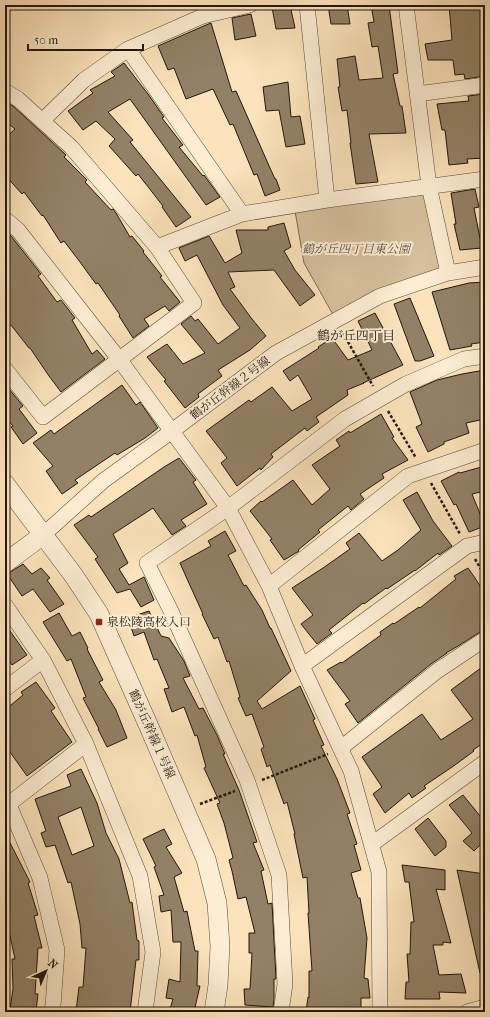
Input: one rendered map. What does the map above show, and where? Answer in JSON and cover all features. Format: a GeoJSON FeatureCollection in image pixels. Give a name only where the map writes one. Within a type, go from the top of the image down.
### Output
{"type":"FeatureCollection","features":[{"type":"Feature","properties":{"kind":"street"},"geometry":{"type":"LineString","coordinates":[[42,121],[84,80],[128,49],[203,16],[250,5]]}},
{"type":"Feature","properties":{"kind":"street"},"geometry":{"type":"LineString","coordinates":[[306,5],[328,200]]}},
{"type":"Feature","properties":{"kind":"street"},"geometry":{"type":"LineString","coordinates":[[406,5],[429,186],[448,273]]}},
{"type":"Feature","properties":{"kind":"street"},"geometry":{"type":"LineString","coordinates":[[128,49],[242,214]]}},
{"type":"Feature","properties":{"kind":"street"},"geometry":{"type":"LineString","coordinates":[[418,94],[485,85]]}},
{"type":"Feature","properties":{"kind":"street"},"geometry":{"type":"LineString","coordinates":[[5,91],[18,99],[71,147],[157,247],[194,303],[43,417],[5,369]]}},
{"type":"Feature","properties":{"kind":"street"},"geometry":{"type":"LineString","coordinates":[[157,247],[242,214],[328,200],[485,179]]}},
{"type":"Feature","properties":{"kind":"street"},"geometry":{"type":"LineString","coordinates":[[5,219],[18,230],[119,359],[228,508],[268,586],[302,666],[351,771],[372,844],[379,872],[380,1012]]}},
{"type":"Feature","properties":{"kind":"street","name":"鶴が丘幹線２号線"},"geometry":{"type":"LineString","coordinates":[[5,563],[43,535],[103,481],[276,353],[380,296],[448,273],[485,268]]}},
{"type":"Feature","properties":{"kind":"street"},"geometry":{"type":"LineString","coordinates":[[281,1012],[285,984],[279,875],[247,780],[170,608],[147,563],[228,508],[345,419],[406,384],[464,359],[485,356]]}},
{"type":"Feature","properties":{"kind":"street"},"geometry":{"type":"LineString","coordinates":[[268,586],[408,476],[485,450]]}},
{"type":"Feature","properties":{"kind":"street","name":"鶴が丘幹線１号線"},"geometry":{"type":"LineString","coordinates":[[5,484],[74,576],[98,614],[206,859],[217,903],[220,946],[218,985],[214,1012]]}},
{"type":"Feature","properties":{"kind":"street"},"geometry":{"type":"LineString","coordinates":[[302,666],[467,546],[485,542]]}},
{"type":"Feature","properties":{"kind":"street"},"geometry":{"type":"LineString","coordinates":[[5,605],[43,660],[86,744],[140,876],[153,952],[145,1012]]}},
{"type":"Feature","properties":{"kind":"street"},"geometry":{"type":"LineString","coordinates":[[341,748],[437,671],[485,639]]}},
{"type":"Feature","properties":{"kind":"street"},"geometry":{"type":"LineString","coordinates":[[5,689],[43,660]]}},
{"type":"Feature","properties":{"kind":"street"},"geometry":{"type":"LineString","coordinates":[[51,1012],[54,1006],[57,950],[40,878],[7,806],[86,744]]}},
{"type":"Feature","properties":{"kind":"street"},"geometry":{"type":"LineString","coordinates":[[372,844],[485,762]]}},
{"type":"Feature","properties":{"kind":"street"},"geometry":{"type":"LineString","coordinates":[[467,1012],[485,1007]]}},
{"type":"Feature","properties":{"kind":"path"},"geometry":{"type":"LineString","coordinates":[[336,320],[485,576]]}},
{"type":"Feature","properties":{"kind":"green space","name":"鶴が丘四丁目東公園"},"geometry":{"type":"Polygon","coordinates":[[[429,186],[448,273],[336,320],[304,263],[294,205],[429,186]]]}},
{"type":"Feature","properties":{"kind":"building"},"geometry":{"type":"Polygon","coordinates":[[[290,5],[295,28],[276,29],[272,7],[290,5]]]}},
{"type":"Feature","properties":{"kind":"building"},"geometry":{"type":"Polygon","coordinates":[[[328,5],[347,5],[350,24],[331,24],[328,5]]]}},
{"type":"Feature","properties":{"kind":"building"},"geometry":{"type":"Polygon","coordinates":[[[371,5],[389,5],[398,73],[393,74],[400,106],[402,106],[406,133],[369,134],[378,182],[356,184],[347,110],[342,111],[338,87],[340,87],[337,59],[355,56],[359,80],[383,78],[378,46],[372,47],[368,23],[374,22],[371,5]]]}},
{"type":"Feature","properties":{"kind":"building"},"geometry":{"type":"Polygon","coordinates":[[[449,5],[485,5],[485,76],[465,79],[464,74],[455,75],[453,60],[428,60],[425,44],[452,40],[449,5]]]}},
{"type":"Feature","properties":{"kind":"building"},"geometry":{"type":"Polygon","coordinates":[[[251,14],[256,36],[235,40],[232,18],[251,14]]]}},
{"type":"Feature","properties":{"kind":"building"},"geometry":{"type":"Polygon","coordinates":[[[211,23],[232,92],[236,91],[280,190],[265,196],[257,174],[254,175],[233,124],[230,125],[213,89],[186,99],[174,68],[168,70],[158,46],[211,23]]]}},
{"type":"Feature","properties":{"kind":"building"},"geometry":{"type":"Polygon","coordinates":[[[124,63],[148,94],[164,117],[162,118],[183,145],[179,147],[203,176],[204,175],[220,197],[206,205],[130,99],[108,112],[133,140],[130,142],[191,217],[176,227],[162,207],[163,206],[138,174],[136,176],[109,146],[115,139],[96,121],[83,130],[68,111],[93,93],[90,90],[115,76],[111,72],[124,63]]]}},
{"type":"Feature","properties":{"kind":"building"},"geometry":{"type":"Polygon","coordinates":[[[288,82],[291,117],[300,116],[305,144],[286,147],[279,110],[266,111],[263,87],[288,82]]]}},
{"type":"Feature","properties":{"kind":"building"},"geometry":{"type":"Polygon","coordinates":[[[485,94],[485,158],[467,159],[468,163],[449,165],[445,130],[442,130],[437,104],[469,101],[468,96],[485,94]]]}},
{"type":"Feature","properties":{"kind":"building"},"geometry":{"type":"Polygon","coordinates":[[[5,102],[13,106],[66,155],[64,157],[87,180],[85,182],[111,210],[113,209],[130,237],[132,236],[144,251],[143,252],[162,276],[160,277],[180,302],[169,311],[165,306],[144,319],[149,326],[133,338],[119,316],[120,315],[98,283],[96,284],[64,241],[61,243],[43,215],[42,216],[24,192],[22,194],[5,175],[5,138],[15,129],[5,121],[5,102]]]}},
{"type":"Feature","properties":{"kind":"building"},"geometry":{"type":"Polygon","coordinates":[[[475,189],[479,207],[474,208],[482,248],[460,250],[454,224],[456,224],[451,193],[475,189]]]}},
{"type":"Feature","properties":{"kind":"building"},"geometry":{"type":"Polygon","coordinates":[[[284,223],[291,247],[284,251],[295,270],[315,295],[300,306],[274,270],[228,272],[235,287],[230,289],[266,336],[250,350],[218,370],[222,376],[198,394],[199,397],[185,408],[164,381],[166,380],[147,357],[167,344],[183,364],[205,353],[181,324],[191,316],[195,321],[198,319],[218,344],[240,328],[223,305],[197,255],[185,261],[179,248],[209,236],[225,263],[242,253],[236,230],[268,230],[268,227],[284,223]]]}},
{"type":"Feature","properties":{"kind":"building"},"geometry":{"type":"Polygon","coordinates":[[[5,231],[11,236],[41,274],[38,276],[57,302],[61,300],[75,318],[72,320],[92,354],[97,350],[105,359],[61,392],[30,348],[11,325],[9,326],[5,318],[5,231]]]}},
{"type":"Feature","properties":{"kind":"building"},"geometry":{"type":"Polygon","coordinates":[[[485,282],[485,342],[450,350],[432,292],[469,283],[485,282]]]}},
{"type":"Feature","properties":{"kind":"building"},"geometry":{"type":"Polygon","coordinates":[[[410,298],[434,356],[420,361],[415,361],[394,304],[410,298]]]}},
{"type":"Feature","properties":{"kind":"building"},"geometry":{"type":"Polygon","coordinates":[[[375,313],[403,365],[347,390],[348,395],[316,417],[319,422],[307,431],[305,428],[271,454],[273,457],[261,470],[260,468],[237,486],[221,463],[227,458],[206,431],[249,400],[251,402],[272,387],[292,411],[312,399],[298,375],[290,381],[283,371],[332,338],[348,360],[372,350],[358,321],[375,313]]]}},
{"type":"Feature","properties":{"kind":"building"},"geometry":{"type":"Polygon","coordinates":[[[485,370],[485,419],[466,423],[469,433],[444,442],[444,444],[428,452],[416,427],[422,424],[410,392],[437,380],[485,370]]]}},
{"type":"Feature","properties":{"kind":"building"},"geometry":{"type":"Polygon","coordinates":[[[122,385],[136,405],[140,402],[158,428],[145,438],[117,455],[115,453],[75,480],[78,483],[62,494],[46,471],[53,466],[33,443],[51,430],[54,434],[122,385]]]}},
{"type":"Feature","properties":{"kind":"building"},"geometry":{"type":"Polygon","coordinates":[[[9,389],[23,406],[19,409],[37,433],[23,444],[11,427],[13,426],[6,418],[5,419],[5,391],[6,392],[9,389]]]}},
{"type":"Feature","properties":{"kind":"building"},"geometry":{"type":"Polygon","coordinates":[[[381,414],[394,437],[392,438],[408,460],[382,474],[384,478],[360,494],[364,499],[351,510],[348,506],[318,530],[320,532],[298,550],[299,551],[284,560],[270,540],[272,539],[250,511],[261,501],[262,502],[293,480],[312,505],[330,489],[312,465],[340,446],[336,440],[349,431],[350,433],[381,414]]]}},
{"type":"Feature","properties":{"kind":"building"},"geometry":{"type":"Polygon","coordinates":[[[179,458],[196,480],[193,482],[207,504],[181,520],[186,526],[172,535],[153,508],[113,534],[128,563],[119,569],[129,585],[144,577],[154,600],[141,607],[130,589],[117,593],[95,559],[98,557],[74,525],[89,515],[91,517],[179,458]]]}},
{"type":"Feature","properties":{"kind":"building"},"geometry":{"type":"Polygon","coordinates":[[[485,466],[485,491],[472,494],[485,526],[469,532],[456,504],[454,505],[441,481],[459,472],[485,466]]]}},
{"type":"Feature","properties":{"kind":"building"},"geometry":{"type":"Polygon","coordinates":[[[417,492],[433,521],[452,546],[439,555],[438,553],[415,571],[387,589],[386,588],[364,604],[363,603],[329,630],[332,633],[317,644],[301,624],[313,615],[292,588],[350,549],[346,543],[359,533],[382,561],[398,550],[421,530],[403,500],[417,492]]]}},
{"type":"Feature","properties":{"kind":"building"},"geometry":{"type":"Polygon","coordinates":[[[225,531],[236,551],[228,555],[244,586],[246,585],[262,610],[291,671],[257,701],[262,709],[300,686],[315,719],[313,720],[324,745],[321,746],[337,779],[350,813],[347,814],[357,844],[354,845],[361,870],[351,873],[358,898],[360,898],[367,938],[364,978],[368,979],[370,998],[361,998],[361,1012],[306,1012],[308,997],[309,998],[309,971],[312,971],[307,877],[303,878],[295,834],[287,802],[284,804],[270,765],[267,767],[261,749],[264,747],[252,714],[246,716],[238,698],[240,697],[229,661],[227,662],[218,637],[214,639],[180,563],[211,546],[208,541],[225,531]]]}},
{"type":"Feature","properties":{"kind":"building"},"geometry":{"type":"Polygon","coordinates":[[[23,564],[32,574],[41,568],[50,578],[47,580],[64,604],[50,612],[33,589],[22,596],[7,574],[23,564]]]}},
{"type":"Feature","properties":{"kind":"building"},"geometry":{"type":"Polygon","coordinates":[[[468,568],[485,594],[485,630],[446,653],[358,723],[345,704],[350,701],[327,670],[341,662],[342,663],[381,635],[380,632],[393,623],[394,624],[419,607],[420,608],[456,579],[454,576],[468,568]]]}},
{"type":"Feature","properties":{"kind":"building"},"geometry":{"type":"Polygon","coordinates":[[[149,611],[161,636],[169,638],[184,661],[190,676],[183,678],[199,709],[203,708],[217,735],[225,754],[223,754],[239,790],[257,842],[253,843],[264,870],[261,871],[268,904],[272,903],[276,979],[274,979],[273,1007],[245,1005],[244,989],[250,989],[252,953],[249,953],[249,933],[255,933],[246,897],[238,899],[229,860],[233,858],[224,823],[217,804],[220,803],[204,768],[206,767],[197,735],[195,736],[184,707],[172,712],[164,689],[169,688],[157,659],[154,660],[144,632],[134,636],[128,618],[149,611]]]}},
{"type":"Feature","properties":{"kind":"building"},"geometry":{"type":"Polygon","coordinates":[[[59,613],[72,636],[80,632],[103,680],[99,682],[116,710],[127,738],[107,747],[83,698],[86,697],[71,659],[67,661],[43,622],[59,613]]]}},
{"type":"Feature","properties":{"kind":"building"},"geometry":{"type":"Polygon","coordinates":[[[5,624],[27,655],[12,665],[5,654],[5,624]]]}},
{"type":"Feature","properties":{"kind":"building"},"geometry":{"type":"Polygon","coordinates":[[[485,665],[485,742],[424,786],[426,788],[412,798],[409,793],[385,813],[373,794],[382,787],[362,757],[422,714],[441,740],[473,719],[451,690],[485,665]]]}},
{"type":"Feature","properties":{"kind":"building"},"geometry":{"type":"Polygon","coordinates":[[[36,682],[55,708],[51,711],[72,742],[27,776],[5,745],[5,710],[23,695],[21,692],[36,682]]]}},
{"type":"Feature","properties":{"kind":"building"},"geometry":{"type":"Polygon","coordinates":[[[81,769],[97,803],[106,833],[119,859],[130,903],[132,902],[137,940],[139,941],[139,960],[136,960],[130,1012],[76,1011],[79,987],[83,987],[86,948],[82,948],[80,924],[71,882],[68,883],[55,845],[46,847],[41,833],[46,831],[35,799],[71,786],[67,775],[81,769]],[[81,807],[58,817],[72,855],[94,846],[81,807]]]}},
{"type":"Feature","properties":{"kind":"building"},"geometry":{"type":"Polygon","coordinates":[[[463,795],[485,822],[485,848],[481,844],[474,851],[463,841],[472,833],[449,805],[463,795]]]}},
{"type":"Feature","properties":{"kind":"building"},"geometry":{"type":"Polygon","coordinates":[[[428,818],[446,841],[446,847],[435,856],[415,829],[428,818]]]}},
{"type":"Feature","properties":{"kind":"building"},"geometry":{"type":"Polygon","coordinates":[[[164,829],[172,844],[166,847],[182,873],[174,877],[184,912],[187,911],[195,951],[198,951],[197,986],[200,986],[194,1012],[169,1012],[173,999],[166,998],[169,979],[180,982],[181,942],[173,942],[171,910],[161,912],[159,896],[164,895],[154,867],[156,866],[143,839],[164,829]]]}},
{"type":"Feature","properties":{"kind":"building"},"geometry":{"type":"Polygon","coordinates":[[[5,833],[30,882],[28,883],[38,915],[34,916],[42,948],[38,948],[35,994],[38,994],[36,1011],[10,1009],[13,989],[12,959],[15,959],[9,931],[5,931],[5,833]]]}},
{"type":"Feature","properties":{"kind":"building"},"geometry":{"type":"Polygon","coordinates":[[[402,865],[445,870],[445,890],[436,889],[451,943],[443,942],[443,945],[433,945],[439,975],[461,974],[466,993],[439,992],[440,999],[405,999],[406,982],[409,982],[407,954],[410,954],[411,922],[414,922],[409,882],[405,882],[402,865]]]}},
{"type":"Feature","properties":{"kind":"building"},"geometry":{"type":"Polygon","coordinates":[[[457,870],[485,874],[482,898],[485,898],[485,972],[480,973],[457,870]]]}},
{"type":"Feature","properties":{"kind":"place","name":"泉松陵高校入口"},"geometry":{"type":"Point","coordinates":[99,622]}},
{"type":"Feature","properties":{"kind":"district","name":"鶴が丘四丁目"},"geometry":{"type":"Point","coordinates":[356,335]}}]}
